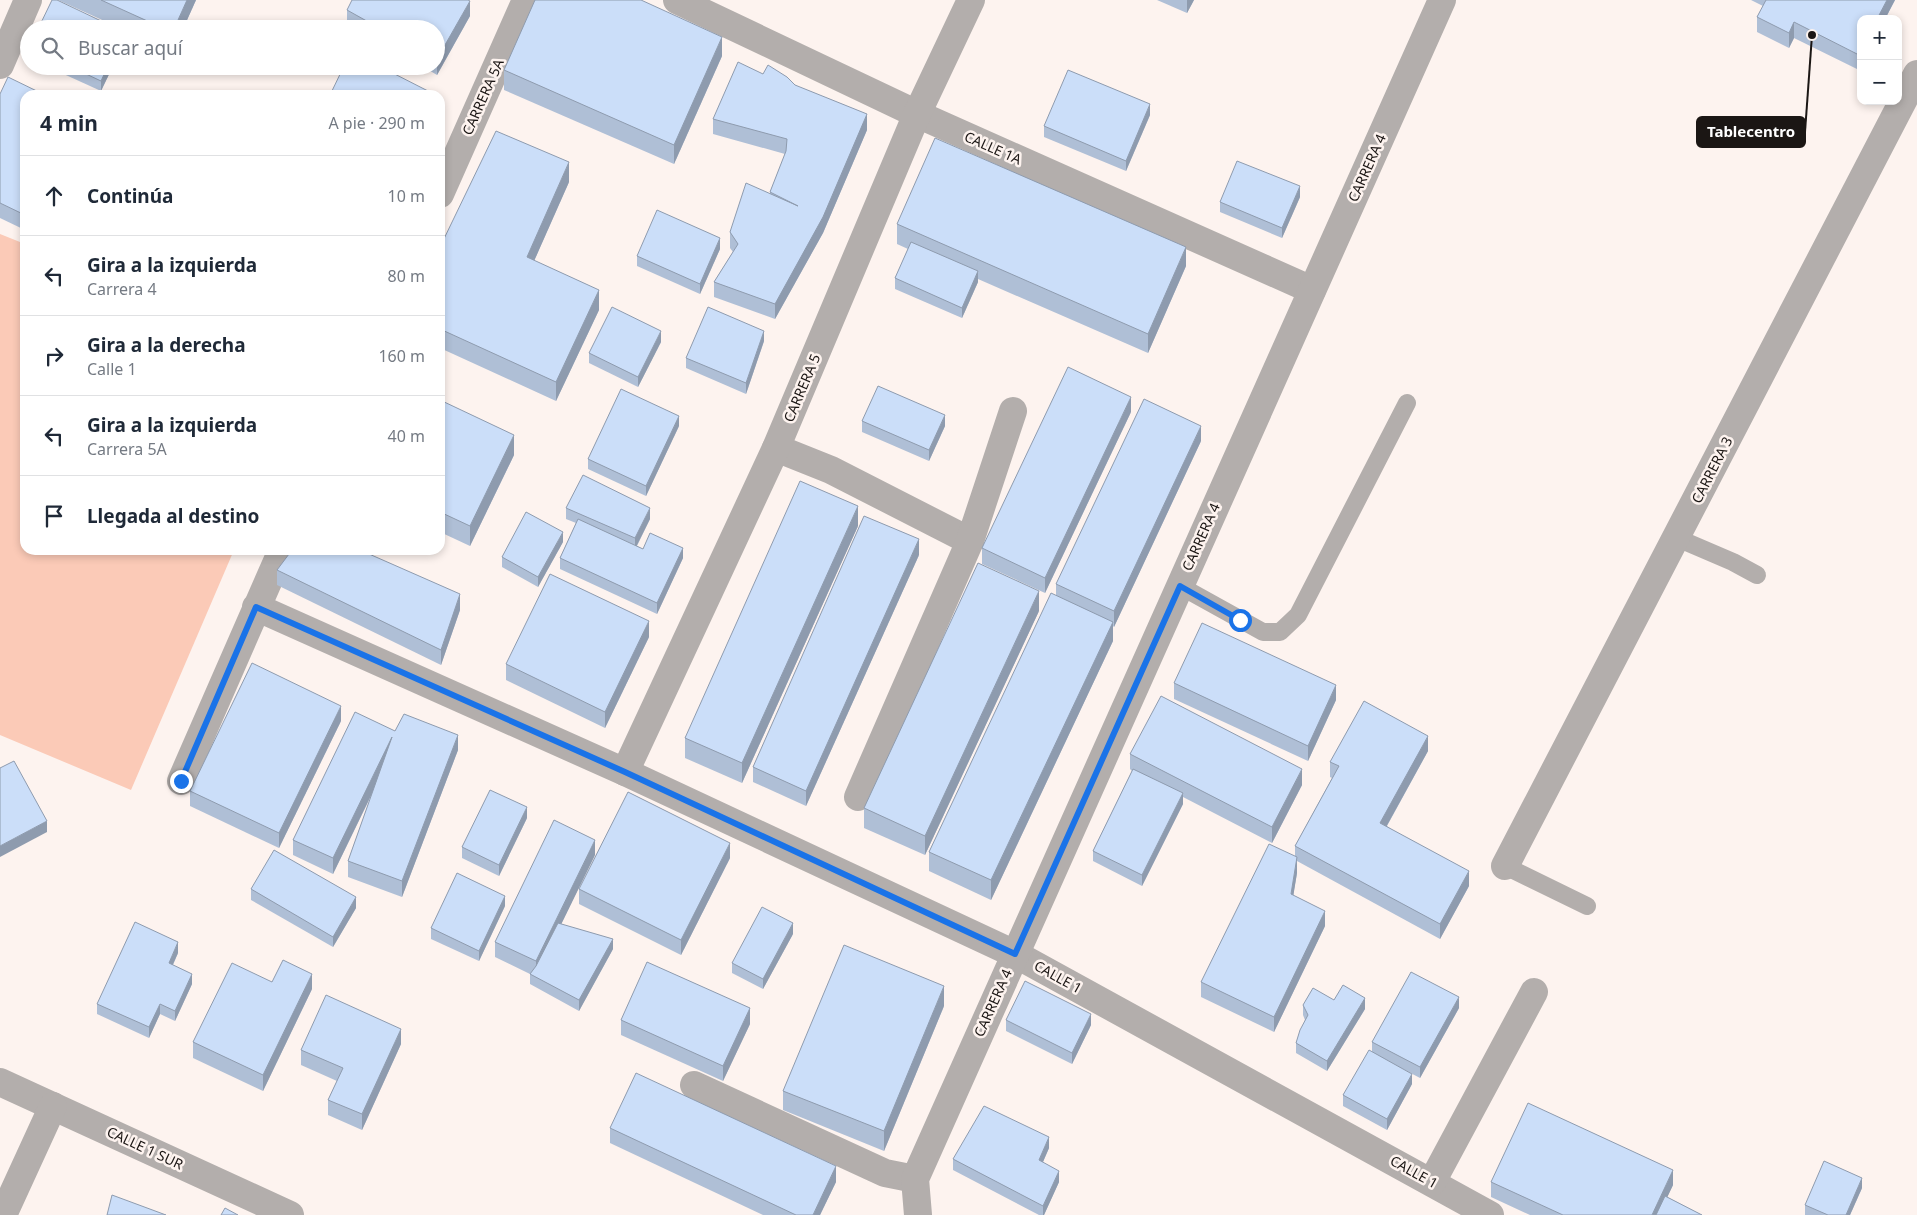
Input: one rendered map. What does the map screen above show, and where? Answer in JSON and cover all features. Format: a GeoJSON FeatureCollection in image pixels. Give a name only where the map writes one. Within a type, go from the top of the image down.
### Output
{"type":"FeatureCollection","features":[{"type":"Feature","properties":{"kind":"street"},"geometry":{"type":"LineString","coordinates":[[0,65],[28,0]]}},
{"type":"Feature","properties":{"kind":"street","name":"CARRERA 5A"},"geometry":{"type":"LineString","coordinates":[[445,183],[526,0]]}},
{"type":"Feature","properties":{"kind":"street","name":"CALLE 1A"},"geometry":{"type":"LineString","coordinates":[[677,0],[917,114],[1312,290]]}},
{"type":"Feature","properties":{"kind":"street","name":"CARRERA 5"},"geometry":{"type":"LineString","coordinates":[[625,772],[776,448],[917,114],[971,0]]}},
{"type":"Feature","properties":{"kind":"street","name":"CARRERA 4"},"geometry":{"type":"LineString","coordinates":[[914,1179],[1442,0]]}},
{"type":"Feature","properties":{"kind":"street","name":"CARRERA 3"},"geometry":{"type":"LineString","coordinates":[[1505,866],[1917,74]]}},
{"type":"Feature","properties":{"kind":"street"},"geometry":{"type":"LineString","coordinates":[[858,797],[970,541],[1013,412]]}},
{"type":"Feature","properties":{"kind":"street"},"geometry":{"type":"LineString","coordinates":[[776,448],[831,470],[970,541]]}},
{"type":"Feature","properties":{"kind":"street"},"geometry":{"type":"LineString","coordinates":[[181,781],[280,555]]}},
{"type":"Feature","properties":{"kind":"street","name":"CALLE 1"},"geometry":{"type":"LineString","coordinates":[[256,607],[625,772],[1015,954],[1490,1215]]}},
{"type":"Feature","properties":{"kind":"street"},"geometry":{"type":"LineString","coordinates":[[1432,1182],[1534,992]]}},
{"type":"Feature","properties":{"kind":"street","name":"CALLE 1 SUR"},"geometry":{"type":"LineString","coordinates":[[0,1082],[290,1215]]}},
{"type":"Feature","properties":{"kind":"street"},"geometry":{"type":"LineString","coordinates":[[694,1086],[885,1173],[914,1179],[918,1215]]}},
{"type":"Feature","properties":{"kind":"street"},"geometry":{"type":"LineString","coordinates":[[3,1215],[53,1106]]}},
{"type":"Feature","properties":{"kind":"lane"},"geometry":{"type":"LineString","coordinates":[[1180,586],[1263,632],[1280,632],[1298,615],[1407,403]]}},
{"type":"Feature","properties":{"kind":"lane"},"geometry":{"type":"LineString","coordinates":[[1677,538],[1733,562],[1757,575]]}},
{"type":"Feature","properties":{"kind":"lane"},"geometry":{"type":"LineString","coordinates":[[1505,866],[1587,906]]}},
{"type":"Feature","properties":{"kind":"shaded area"},"geometry":{"type":"Polygon","coordinates":[[[0,234],[20,242],[20,555],[232,555],[131,790],[0,735],[0,234]]]}},
{"type":"Feature","properties":{"kind":"building"},"geometry":{"type":"Polygon","coordinates":[[[52,0],[57,0],[99,20],[42,20],[52,0]]]}},
{"type":"Feature","properties":{"kind":"building"},"geometry":{"type":"Polygon","coordinates":[[[101,0],[187,0],[178,20],[145,20],[101,0]]]}},
{"type":"Feature","properties":{"kind":"building"},"geometry":{"type":"Polygon","coordinates":[[[352,0],[470,1],[445,45],[445,20],[365,20],[347,10],[352,0]]]}},
{"type":"Feature","properties":{"kind":"building"},"geometry":{"type":"Polygon","coordinates":[[[535,0],[641,0],[722,37],[674,145],[504,70],[535,0]]]}},
{"type":"Feature","properties":{"kind":"building"},"geometry":{"type":"Polygon","coordinates":[[[1766,0],[1887,0],[1879,15],[1857,15],[1857,54],[1794,22],[1789,33],[1757,17],[1766,0]]]}},
{"type":"Feature","properties":{"kind":"building"},"geometry":{"type":"Polygon","coordinates":[[[738,62],[763,74],[768,65],[787,77],[795,85],[867,114],[823,217],[775,304],[714,282],[738,244],[730,232],[746,183],[798,206],[770,192],[786,151],[787,139],[713,119],[738,62]]]}},
{"type":"Feature","properties":{"kind":"building"},"geometry":{"type":"Polygon","coordinates":[[[1068,70],[1150,104],[1126,161],[1044,126],[1068,70]]]}},
{"type":"Feature","properties":{"kind":"building"},"geometry":{"type":"Polygon","coordinates":[[[88,75],[104,75],[101,81],[88,75]]]}},
{"type":"Feature","properties":{"kind":"building"},"geometry":{"type":"Polygon","coordinates":[[[340,75],[397,75],[426,90],[332,90],[340,75]]]}},
{"type":"Feature","properties":{"kind":"building"},"geometry":{"type":"Polygon","coordinates":[[[8,77],[35,90],[20,90],[20,213],[0,203],[0,94],[8,77]]]}},
{"type":"Feature","properties":{"kind":"building"},"geometry":{"type":"Polygon","coordinates":[[[496,131],[569,162],[527,257],[599,290],[556,382],[445,331],[445,237],[496,131]]]}},
{"type":"Feature","properties":{"kind":"building"},"geometry":{"type":"Polygon","coordinates":[[[935,138],[1186,247],[1148,334],[897,224],[935,138]]]}},
{"type":"Feature","properties":{"kind":"building"},"geometry":{"type":"Polygon","coordinates":[[[1237,161],[1300,186],[1282,228],[1220,202],[1237,161]]]}},
{"type":"Feature","properties":{"kind":"building"},"geometry":{"type":"Polygon","coordinates":[[[657,210],[720,238],[700,284],[637,256],[657,210]]]}},
{"type":"Feature","properties":{"kind":"building"},"geometry":{"type":"Polygon","coordinates":[[[911,242],[978,271],[962,308],[895,278],[911,242]]]}},
{"type":"Feature","properties":{"kind":"building"},"geometry":{"type":"Polygon","coordinates":[[[612,307],[661,331],[638,377],[589,353],[612,307]]]}},
{"type":"Feature","properties":{"kind":"building"},"geometry":{"type":"Polygon","coordinates":[[[708,307],[764,331],[746,383],[686,358],[708,307]]]}},
{"type":"Feature","properties":{"kind":"building"},"geometry":{"type":"Polygon","coordinates":[[[1068,367],[1131,397],[1045,578],[982,548],[1068,367]]]}},
{"type":"Feature","properties":{"kind":"building"},"geometry":{"type":"Polygon","coordinates":[[[878,386],[945,415],[929,450],[862,421],[878,386]]]}},
{"type":"Feature","properties":{"kind":"building"},"geometry":{"type":"Polygon","coordinates":[[[621,389],[679,416],[646,486],[588,459],[621,389]]]}},
{"type":"Feature","properties":{"kind":"building"},"geometry":{"type":"Polygon","coordinates":[[[1144,399],[1201,426],[1114,611],[1056,584],[1144,399]]]}},
{"type":"Feature","properties":{"kind":"building"},"geometry":{"type":"Polygon","coordinates":[[[445,402],[514,435],[470,526],[445,514],[445,402]]]}},
{"type":"Feature","properties":{"kind":"building"},"geometry":{"type":"Polygon","coordinates":[[[583,475],[650,508],[635,538],[566,508],[583,475]]]}},
{"type":"Feature","properties":{"kind":"building"},"geometry":{"type":"Polygon","coordinates":[[[800,481],[858,506],[742,763],[685,738],[800,481]]]}},
{"type":"Feature","properties":{"kind":"building"},"geometry":{"type":"Polygon","coordinates":[[[526,512],[563,532],[538,577],[502,557],[526,512]]]}},
{"type":"Feature","properties":{"kind":"building"},"geometry":{"type":"Polygon","coordinates":[[[864,516],[919,539],[806,791],[753,767],[864,516]]]}},
{"type":"Feature","properties":{"kind":"building"},"geometry":{"type":"Polygon","coordinates":[[[578,519],[643,549],[650,533],[683,548],[657,603],[560,558],[578,519]]]}},
{"type":"Feature","properties":{"kind":"building"},"geometry":{"type":"Polygon","coordinates":[[[288,555],[371,555],[460,594],[441,650],[277,570],[288,555]]]}},
{"type":"Feature","properties":{"kind":"building"},"geometry":{"type":"Polygon","coordinates":[[[978,563],[1039,591],[925,836],[864,808],[978,563]]]}},
{"type":"Feature","properties":{"kind":"building"},"geometry":{"type":"Polygon","coordinates":[[[550,574],[649,621],[605,712],[506,664],[550,574]]]}},
{"type":"Feature","properties":{"kind":"building"},"geometry":{"type":"Polygon","coordinates":[[[1051,593],[1113,622],[991,880],[929,852],[1051,593]]]}},
{"type":"Feature","properties":{"kind":"building"},"geometry":{"type":"Polygon","coordinates":[[[1202,623],[1336,685],[1308,746],[1174,683],[1202,623]]]}},
{"type":"Feature","properties":{"kind":"building"},"geometry":{"type":"Polygon","coordinates":[[[252,663],[341,706],[279,833],[190,791],[252,663]]]}},
{"type":"Feature","properties":{"kind":"building"},"geometry":{"type":"Polygon","coordinates":[[[1161,696],[1302,769],[1272,827],[1130,754],[1161,696]]]}},
{"type":"Feature","properties":{"kind":"building"},"geometry":{"type":"Polygon","coordinates":[[[1364,701],[1428,736],[1380,823],[1469,871],[1440,924],[1295,846],[1339,766],[1330,762],[1364,701]]]}},
{"type":"Feature","properties":{"kind":"building"},"geometry":{"type":"Polygon","coordinates":[[[355,712],[395,731],[404,714],[458,735],[402,881],[348,861],[392,737],[333,858],[293,840],[355,712]]]}},
{"type":"Feature","properties":{"kind":"building"},"geometry":{"type":"Polygon","coordinates":[[[14,761],[47,821],[0,846],[0,768],[14,761]]]}},
{"type":"Feature","properties":{"kind":"building"},"geometry":{"type":"Polygon","coordinates":[[[1133,769],[1183,793],[1142,875],[1093,851],[1133,769]]]}},
{"type":"Feature","properties":{"kind":"building"},"geometry":{"type":"Polygon","coordinates":[[[490,790],[527,807],[499,865],[462,847],[490,790]]]}},
{"type":"Feature","properties":{"kind":"building"},"geometry":{"type":"Polygon","coordinates":[[[628,792],[730,843],[681,940],[579,889],[628,792]]]}},
{"type":"Feature","properties":{"kind":"building"},"geometry":{"type":"Polygon","coordinates":[[[554,820],[595,840],[536,961],[495,942],[554,820]]]}},
{"type":"Feature","properties":{"kind":"building"},"geometry":{"type":"Polygon","coordinates":[[[1269,844],[1297,857],[1291,894],[1325,911],[1274,1017],[1201,982],[1269,844]]]}},
{"type":"Feature","properties":{"kind":"building"},"geometry":{"type":"Polygon","coordinates":[[[274,850],[356,897],[333,937],[251,889],[274,850]]]}},
{"type":"Feature","properties":{"kind":"building"},"geometry":{"type":"Polygon","coordinates":[[[457,873],[505,896],[479,951],[431,928],[457,873]]]}},
{"type":"Feature","properties":{"kind":"building"},"geometry":{"type":"Polygon","coordinates":[[[762,907],[793,923],[763,979],[732,963],[762,907]]]}},
{"type":"Feature","properties":{"kind":"building"},"geometry":{"type":"Polygon","coordinates":[[[135,922],[178,942],[169,963],[192,974],[175,1011],[160,1004],[149,1027],[97,1004],[135,922]]]}},
{"type":"Feature","properties":{"kind":"building"},"geometry":{"type":"Polygon","coordinates":[[[558,923],[613,939],[579,1000],[530,974],[558,923]]]}},
{"type":"Feature","properties":{"kind":"building"},"geometry":{"type":"Polygon","coordinates":[[[844,945],[944,986],[884,1131],[783,1091],[844,945]]]}},
{"type":"Feature","properties":{"kind":"building"},"geometry":{"type":"Polygon","coordinates":[[[283,960],[312,974],[263,1075],[193,1042],[232,963],[272,982],[283,960]]]}},
{"type":"Feature","properties":{"kind":"building"},"geometry":{"type":"Polygon","coordinates":[[[647,962],[750,1008],[723,1066],[621,1020],[647,962]]]}},
{"type":"Feature","properties":{"kind":"building"},"geometry":{"type":"Polygon","coordinates":[[[1411,972],[1459,997],[1420,1067],[1372,1042],[1411,972]]]}},
{"type":"Feature","properties":{"kind":"building"},"geometry":{"type":"Polygon","coordinates":[[[1025,981],[1091,1014],[1072,1053],[1006,1020],[1025,981]]]}},
{"type":"Feature","properties":{"kind":"building"},"geometry":{"type":"Polygon","coordinates":[[[1343,985],[1365,998],[1327,1061],[1296,1043],[1308,1015],[1303,1005],[1313,988],[1334,1000],[1343,985]]]}},
{"type":"Feature","properties":{"kind":"building"},"geometry":{"type":"Polygon","coordinates":[[[326,995],[401,1029],[362,1114],[328,1100],[343,1068],[301,1050],[326,995]]]}},
{"type":"Feature","properties":{"kind":"building"},"geometry":{"type":"Polygon","coordinates":[[[1369,1050],[1412,1074],[1387,1119],[1343,1095],[1369,1050]]]}},
{"type":"Feature","properties":{"kind":"building"},"geometry":{"type":"Polygon","coordinates":[[[636,1073],[836,1166],[813,1215],[796,1215],[610,1128],[636,1073]]]}},
{"type":"Feature","properties":{"kind":"building"},"geometry":{"type":"Polygon","coordinates":[[[1528,1103],[1673,1170],[1652,1215],[1563,1215],[1491,1182],[1528,1103]]]}},
{"type":"Feature","properties":{"kind":"building"},"geometry":{"type":"Polygon","coordinates":[[[984,1106],[1049,1137],[1039,1160],[1059,1171],[1043,1206],[953,1159],[984,1106]]]}},
{"type":"Feature","properties":{"kind":"building"},"geometry":{"type":"Polygon","coordinates":[[[1824,1161],[1862,1178],[1846,1215],[1828,1215],[1805,1205],[1824,1161]]]}},
{"type":"Feature","properties":{"kind":"building"},"geometry":{"type":"Polygon","coordinates":[[[112,1195],[166,1215],[107,1215],[112,1195]]]}},
{"type":"Feature","properties":{"kind":"building"},"geometry":{"type":"Polygon","coordinates":[[[1665,1196],[1702,1215],[1656,1215],[1665,1196]]]}},
{"type":"Feature","properties":{"kind":"building"},"geometry":{"type":"Polygon","coordinates":[[[225,1208],[238,1215],[221,1215],[225,1208]]]}},
{"type":"Feature","properties":{"kind":"place","name":"Tablecentro"},"geometry":{"type":"Point","coordinates":[1812,35]}},
{"type":"Feature","properties":{"kind":"route"},"geometry":{"type":"LineString","coordinates":[[181,781],[256,607],[625,772],[1015,954],[1180,586],[1240,620]]}}]}
